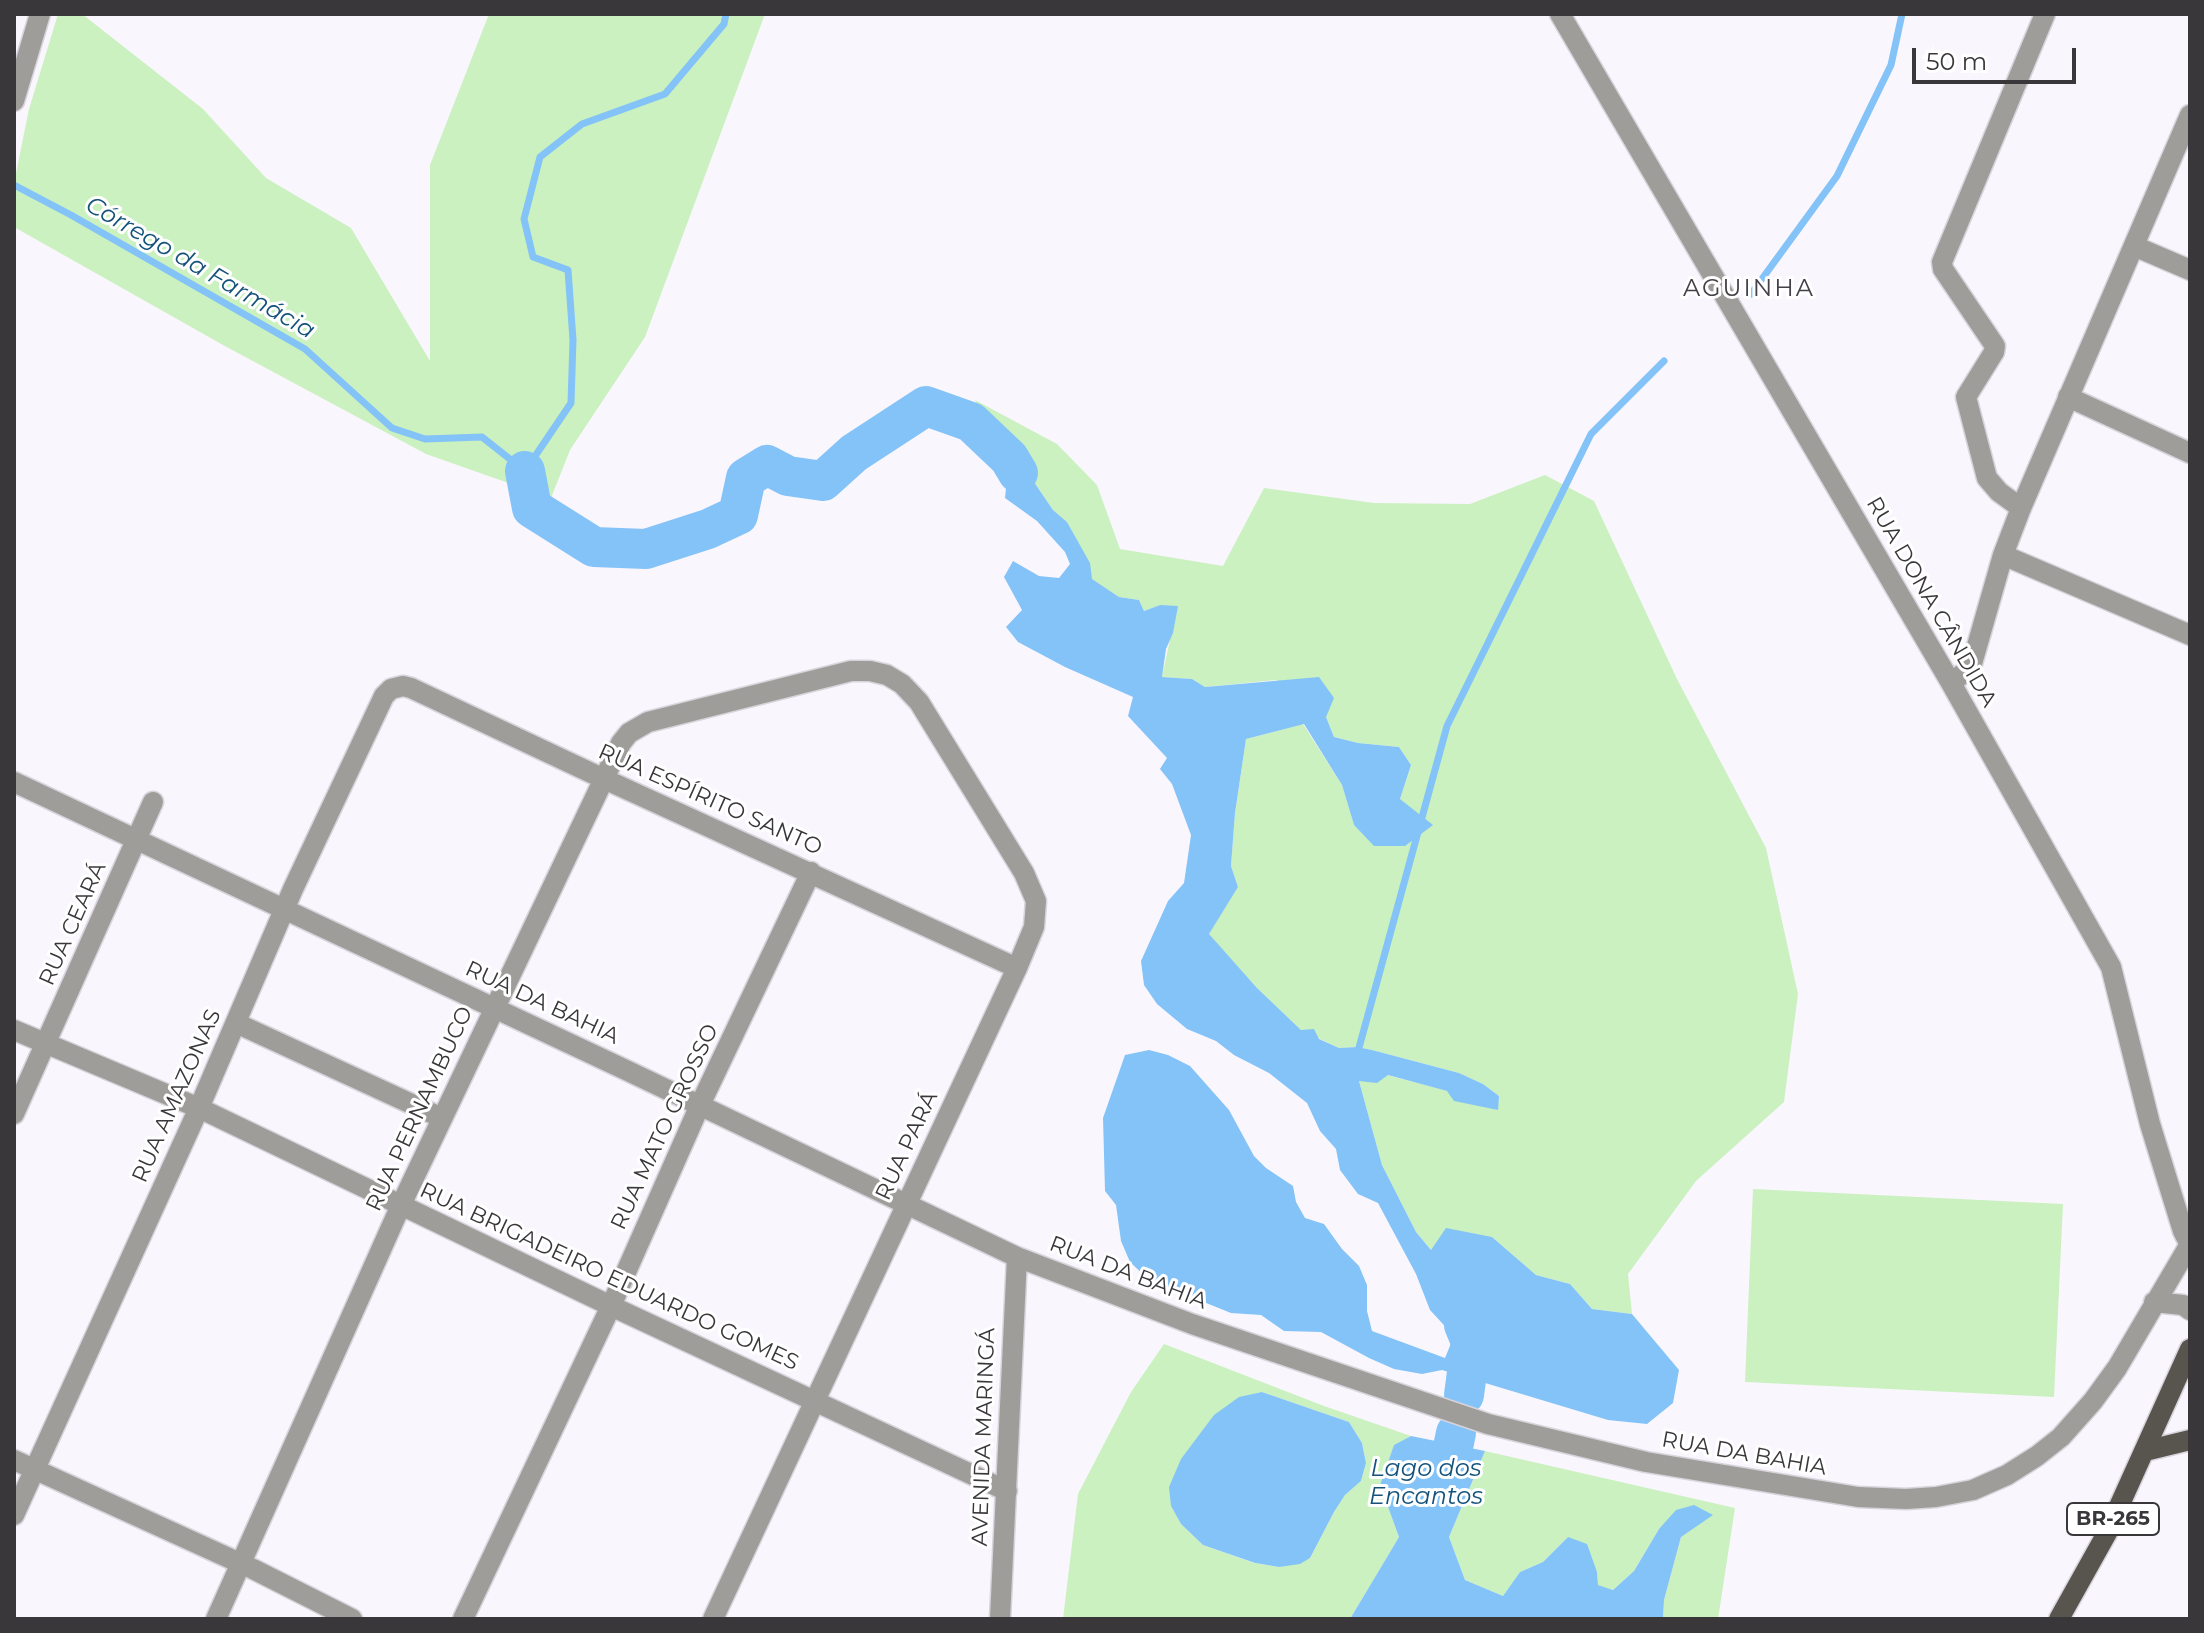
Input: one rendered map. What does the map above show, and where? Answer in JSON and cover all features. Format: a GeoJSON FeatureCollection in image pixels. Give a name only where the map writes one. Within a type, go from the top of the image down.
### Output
{"type":"FeatureCollection","features":[{"type":"Feature","properties":{"kind":"main road","name":"BR-265"},"geometry":{"type":"LineString","coordinates":[[2059,1619],[2100,1547],[2190,1349]]}},
{"type":"Feature","properties":{"kind":"main road"},"geometry":{"type":"LineString","coordinates":[[2166,1404],[2190,1396]]}},
{"type":"Feature","properties":{"kind":"main road"},"geometry":{"type":"LineString","coordinates":[[2145,1451],[2190,1440]]}},
{"type":"Feature","properties":{"kind":"street"},"geometry":{"type":"LineString","coordinates":[[14,101],[40,14]]}},
{"type":"Feature","properties":{"kind":"street","name":"RUA DONA CÂNDIDA"},"geometry":{"type":"LineString","coordinates":[[1560,14],[1951,683],[2111,967],[2150,1124],[2183,1231],[2190,1244]]}},
{"type":"Feature","properties":{"kind":"street"},"geometry":{"type":"LineString","coordinates":[[2021,508],[1999,492],[1987,478],[1966,397],[1995,346],[1943,269],[1942,262],[2045,14]]}},
{"type":"Feature","properties":{"kind":"street"},"geometry":{"type":"LineString","coordinates":[[1951,683],[1971,667],[2003,555],[2021,508],[2190,115]]}},
{"type":"Feature","properties":{"kind":"street"},"geometry":{"type":"LineString","coordinates":[[2134,246],[2190,270]]}},
{"type":"Feature","properties":{"kind":"street"},"geometry":{"type":"LineString","coordinates":[[2068,397],[2190,453]]}},
{"type":"Feature","properties":{"kind":"street"},"geometry":{"type":"LineString","coordinates":[[2003,555],[2190,635]]}},
{"type":"Feature","properties":{"kind":"street","name":"RUA PERNAMBUCO"},"geometry":{"type":"LineString","coordinates":[[216,1619],[401,1205],[621,743],[629,733],[648,722],[851,671],[887,675],[902,684],[919,702]]}},
{"type":"Feature","properties":{"kind":"street","name":"RUA ESPÍRITO SANTO"},"geometry":{"type":"LineString","coordinates":[[384,696],[397,686],[411,688],[1017,968]]}},
{"type":"Feature","properties":{"kind":"street","name":"RUA AMAZONAS"},"geometry":{"type":"LineString","coordinates":[[14,1515],[199,1108],[284,908],[384,696]]}},
{"type":"Feature","properties":{"kind":"street","name":"RUA PARÁ"},"geometry":{"type":"LineString","coordinates":[[713,1619],[1034,927],[1036,901],[1031,889],[919,702]]}},
{"type":"Feature","properties":{"kind":"street","name":"RUA DA BAHIA"},"geometry":{"type":"LineString","coordinates":[[14,782],[1017,1257],[1192,1324],[1488,1424],[1646,1462],[1858,1497],[1936,1497],[1973,1490],[2007,1475],[2037,1456],[2061,1437],[2093,1401],[2117,1368],[2190,1244]]}},
{"type":"Feature","properties":{"kind":"street","name":"RUA CEARÁ"},"geometry":{"type":"LineString","coordinates":[[14,1114],[153,802]]}},
{"type":"Feature","properties":{"kind":"street","name":"RUA MATO GROSSO"},"geometry":{"type":"LineString","coordinates":[[463,1619],[811,872]]}},
{"type":"Feature","properties":{"kind":"street"},"geometry":{"type":"LineString","coordinates":[[236,1023],[442,1118]]}},
{"type":"Feature","properties":{"kind":"street","name":"RUA BRIGADEIRO EDUARDO GOMES"},"geometry":{"type":"LineString","coordinates":[[14,1030],[199,1108],[611,1306],[1007,1491]]}},
{"type":"Feature","properties":{"kind":"street","name":"AVENIDA MARINGÁ"},"geometry":{"type":"LineString","coordinates":[[1000,1619],[1017,1257]]}},
{"type":"Feature","properties":{"kind":"street"},"geometry":{"type":"LineString","coordinates":[[2154,1302],[2183,1305],[2190,1310]]}},
{"type":"Feature","properties":{"kind":"street"},"geometry":{"type":"LineString","coordinates":[[14,1460],[241,1564],[352,1619]]}},
{"type":"Feature","properties":{"kind":"green space"},"geometry":{"type":"Polygon","coordinates":[[[58,14],[82,14],[203,109],[266,178],[351,228],[430,361],[430,165],[489,14],[765,14],[645,337],[570,450],[551,498],[426,454],[223,345],[14,227],[14,183],[29,109],[58,14]]]}},
{"type":"Feature","properties":{"kind":"green space"},"geometry":{"type":"Polygon","coordinates":[[[975,400],[1057,444],[1097,485],[1120,549],[1223,566],[1264,488],[1374,503],[1470,504],[1545,475],[1594,501],[1677,679],[1766,848],[1798,994],[1784,1102],[1696,1181],[1628,1274],[1632,1314],[1592,1309],[1570,1284],[1536,1275],[1492,1237],[1432,1251],[1416,1232],[1382,1165],[1359,1081],[1387,1075],[1448,1091],[1497,1110],[1499,1096],[1483,1084],[1459,1073],[1372,1050],[1339,1048],[1301,1030],[1208,934],[1238,887],[1231,866],[1246,739],[1303,724],[1342,785],[1354,825],[1375,846],[1405,846],[1400,799],[1411,765],[1399,747],[1334,737],[1326,717],[1276,680],[1205,687],[1192,679],[1162,677],[1174,620],[1160,605],[1144,611],[1139,600],[1119,597],[1091,579],[1089,563],[1067,522],[1053,510],[1021,463],[985,425],[975,400]]]}},
{"type":"Feature","properties":{"kind":"green space"},"geometry":{"type":"Polygon","coordinates":[[[1753,1189],[2063,1204],[2054,1397],[1745,1382],[1753,1189]]]}},
{"type":"Feature","properties":{"kind":"green space"},"geometry":{"type":"Polygon","coordinates":[[[1164,1344],[1411,1436],[1394,1446],[1380,1485],[1399,1537],[1350,1619],[1063,1619],[1078,1494],[1131,1392],[1164,1344]],[[1262,1392],[1171,1506],[1181,1524],[1203,1545],[1254,1563],[1279,1567],[1310,1558],[1345,1495],[1361,1481],[1366,1463],[1362,1443],[1349,1422],[1262,1392]]]}},
{"type":"Feature","properties":{"kind":"green space"},"geometry":{"type":"Polygon","coordinates":[[[1485,1451],[1735,1508],[1718,1619],[1663,1619],[1664,1600],[1681,1537],[1659,1529],[1634,1571],[1613,1590],[1598,1586],[1597,1572],[1568,1537],[1543,1562],[1520,1572],[1503,1596],[1465,1580],[1449,1537],[1485,1451]]]}},
{"type":"Feature","properties":{"kind":"water"},"geometry":{"type":"Polygon","coordinates":[[[985,425],[1021,463],[1053,510],[1067,522],[1090,563],[1092,579],[1119,597],[1139,600],[1144,611],[1160,605],[1178,606],[1162,677],[1192,679],[1205,687],[1319,677],[1334,698],[1326,717],[1334,737],[1399,747],[1411,765],[1400,799],[1433,825],[1405,846],[1374,846],[1354,825],[1342,785],[1304,724],[1246,739],[1231,866],[1238,887],[1209,934],[1257,988],[1301,1030],[1314,1029],[1319,1039],[1339,1048],[1372,1050],[1459,1073],[1483,1084],[1499,1096],[1498,1110],[1454,1101],[1447,1091],[1388,1075],[1377,1083],[1359,1081],[1382,1165],[1416,1232],[1431,1250],[1446,1228],[1492,1237],[1536,1275],[1570,1284],[1592,1309],[1632,1314],[1679,1370],[1673,1403],[1647,1424],[1608,1420],[1442,1370],[1422,1374],[1394,1369],[1321,1332],[1284,1331],[1261,1315],[1231,1313],[1149,1280],[1130,1262],[1121,1241],[1116,1205],[1105,1191],[1103,1118],[1125,1055],[1149,1050],[1190,1066],[1229,1110],[1254,1156],[1293,1186],[1296,1202],[1305,1218],[1324,1224],[1359,1266],[1367,1285],[1367,1311],[1372,1331],[1445,1358],[1454,1336],[1430,1310],[1416,1274],[1378,1203],[1358,1194],[1340,1170],[1336,1149],[1320,1131],[1307,1103],[1269,1073],[1234,1055],[1216,1041],[1187,1029],[1157,1004],[1144,985],[1141,961],[1168,901],[1184,883],[1191,835],[1172,784],[1160,769],[1167,758],[1128,716],[1133,697],[1018,642],[1006,627],[1022,610],[1004,577],[1013,561],[1039,576],[1059,578],[1070,564],[1065,552],[1037,521],[1005,498],[1007,478],[980,446],[985,425]]]}},
{"type":"Feature","properties":{"kind":"water"},"geometry":{"type":"Polygon","coordinates":[[[1262,1392],[1349,1422],[1362,1443],[1366,1463],[1361,1481],[1345,1495],[1310,1558],[1300,1564],[1279,1567],[1255,1563],[1203,1545],[1181,1524],[1171,1506],[1169,1487],[1181,1459],[1214,1415],[1239,1397],[1262,1392]]]}},
{"type":"Feature","properties":{"kind":"water","name":"Lago dos Encantos"},"geometry":{"type":"Polygon","coordinates":[[[1411,1436],[1485,1451],[1449,1537],[1465,1580],[1503,1596],[1520,1572],[1543,1562],[1568,1537],[1587,1544],[1597,1572],[1598,1585],[1613,1590],[1634,1571],[1659,1529],[1676,1510],[1694,1505],[1713,1515],[1681,1537],[1664,1600],[1663,1619],[1350,1619],[1399,1537],[1380,1485],[1394,1445],[1411,1436]]]}},
{"type":"Feature","properties":{"kind":"waterway","name":"Córrego da Farmácia"},"geometry":{"type":"LineString","coordinates":[[14,185],[305,349],[392,428],[425,439],[482,437],[525,471],[571,403],[573,340],[568,270],[533,257],[524,219],[540,157],[582,124],[665,94],[724,24],[726,14]]}},
{"type":"Feature","properties":{"kind":"waterway"},"geometry":{"type":"LineString","coordinates":[[1751,294],[1837,176],[1891,65],[1902,14]]}},
{"type":"Feature","properties":{"kind":"waterway"},"geometry":{"type":"LineString","coordinates":[[1357,1055],[1447,726],[1591,434],[1664,361]]}},
{"type":"Feature","properties":{"kind":"waterway"},"geometry":{"type":"LineString","coordinates":[[525,471],[532,508],[594,547],[646,549],[708,529],[738,515],[746,478],[767,465],[788,476],[823,481],[854,453],[926,406],[971,422],[1009,458],[1018,473]]}},
{"type":"Feature","properties":{"kind":"waterway"},"geometry":{"type":"LineString","coordinates":[[1464,1325],[1471,1342],[1464,1395]]}},
{"type":"Feature","properties":{"kind":"waterway"},"geometry":{"type":"LineString","coordinates":[[1442,1500],[1456,1433]]}},
{"type":"Feature","properties":{"kind":"district","name":"AGUINHA"},"geometry":{"type":"Point","coordinates":[1749,289]}}]}
